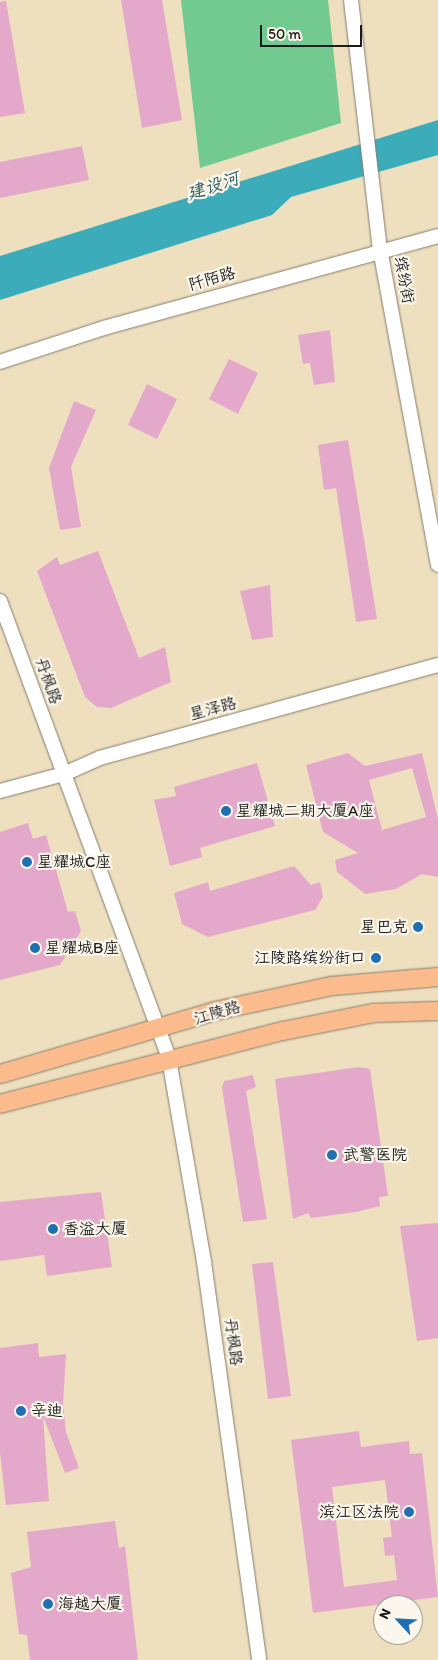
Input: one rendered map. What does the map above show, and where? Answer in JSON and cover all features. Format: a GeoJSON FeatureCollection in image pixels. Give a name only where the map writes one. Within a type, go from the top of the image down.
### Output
{"type":"FeatureCollection","features":[{"type":"Feature","properties":{"kind":"main road","name":"江陵路"},"geometry":{"type":"LineString","coordinates":[[0,1074],[160,1031],[215,1011],[332,986],[438,977]]}},
{"type":"Feature","properties":{"kind":"main road","name":"江陵路"},"geometry":{"type":"LineString","coordinates":[[0,1104],[169,1059],[374,1012],[438,1012]]}},
{"type":"Feature","properties":{"kind":"street","name":"缤纷街"},"geometry":{"type":"LineString","coordinates":[[352,0],[380,249],[438,565]]}},
{"type":"Feature","properties":{"kind":"street","name":"阡陌路"},"geometry":{"type":"LineString","coordinates":[[0,362],[380,249],[437,235]]}},
{"type":"Feature","properties":{"kind":"street","name":"丹枫路"},"geometry":{"type":"LineString","coordinates":[[0,601],[169,1059],[204,1262],[260,1660]]}},
{"type":"Feature","properties":{"kind":"street","name":"星泽路"},"geometry":{"type":"LineString","coordinates":[[0,791],[64,774],[100,758],[438,665]]}},
{"type":"Feature","properties":{"kind":"green space"},"geometry":{"type":"Polygon","coordinates":[[[181,0],[328,0],[341,123],[200,168],[181,0]]]}},
{"type":"Feature","properties":{"kind":"water"},"geometry":{"type":"Polygon","coordinates":[[[438,120],[438,155],[291,197],[272,215],[0,300],[0,256],[438,120]]]}},
{"type":"Feature","properties":{"kind":"building"},"geometry":{"type":"Polygon","coordinates":[[[121,0],[162,0],[182,120],[142,128],[121,0]]]}},
{"type":"Feature","properties":{"kind":"building"},"geometry":{"type":"Polygon","coordinates":[[[6,1],[25,113],[0,117],[0,2],[6,1]]]}},
{"type":"Feature","properties":{"kind":"building"},"geometry":{"type":"Polygon","coordinates":[[[82,146],[89,180],[0,198],[0,162],[82,146]]]}},
{"type":"Feature","properties":{"kind":"building"},"geometry":{"type":"Polygon","coordinates":[[[330,330],[335,382],[314,385],[310,363],[303,364],[298,335],[330,330]]]}},
{"type":"Feature","properties":{"kind":"building"},"geometry":{"type":"Polygon","coordinates":[[[229,359],[258,373],[238,414],[209,399],[229,359]]]}},
{"type":"Feature","properties":{"kind":"building"},"geometry":{"type":"Polygon","coordinates":[[[147,384],[177,399],[157,439],[128,425],[147,384]]]}},
{"type":"Feature","properties":{"kind":"building"},"geometry":{"type":"Polygon","coordinates":[[[74,401],[96,410],[71,467],[81,527],[60,530],[49,468],[74,401]]]}},
{"type":"Feature","properties":{"kind":"building"},"geometry":{"type":"Polygon","coordinates":[[[348,440],[377,619],[356,622],[336,488],[324,490],[318,445],[348,440]]]}},
{"type":"Feature","properties":{"kind":"building"},"geometry":{"type":"Polygon","coordinates":[[[98,551],[139,658],[165,647],[171,682],[111,708],[97,707],[85,697],[37,571],[57,557],[60,565],[98,551]]]}},
{"type":"Feature","properties":{"kind":"building"},"geometry":{"type":"Polygon","coordinates":[[[270,585],[273,637],[252,640],[240,591],[270,585]]]}},
{"type":"Feature","properties":{"kind":"building"},"geometry":{"type":"Polygon","coordinates":[[[348,753],[365,766],[422,753],[438,819],[438,877],[422,874],[396,889],[365,894],[337,872],[335,860],[358,853],[323,832],[306,765],[348,753]],[[412,768],[369,780],[382,830],[426,817],[412,768]]]}},
{"type":"Feature","properties":{"kind":"building","name":"星耀城二期大厦A座"},"geometry":{"type":"Polygon","coordinates":[[[257,763],[275,826],[200,848],[202,857],[170,866],[154,800],[176,796],[174,787],[257,763]]]}},
{"type":"Feature","properties":{"kind":"building"},"geometry":{"type":"Polygon","coordinates":[[[28,823],[33,839],[46,835],[68,912],[75,911],[81,931],[60,965],[0,980],[0,832],[28,823]]]}},
{"type":"Feature","properties":{"kind":"building"},"geometry":{"type":"Polygon","coordinates":[[[294,866],[311,885],[320,882],[323,897],[315,910],[208,937],[182,924],[174,893],[208,882],[210,891],[294,866]]]}},
{"type":"Feature","properties":{"kind":"building"},"geometry":{"type":"Polygon","coordinates":[[[359,1067],[370,1069],[388,1196],[379,1197],[380,1206],[356,1212],[311,1218],[308,1213],[293,1219],[275,1079],[359,1067]]]}},
{"type":"Feature","properties":{"kind":"building"},"geometry":{"type":"Polygon","coordinates":[[[253,1075],[256,1087],[246,1091],[267,1219],[243,1222],[222,1088],[224,1081],[253,1075]]]}},
{"type":"Feature","properties":{"kind":"building","name":"香溢大厦"},"geometry":{"type":"Polygon","coordinates":[[[101,1192],[112,1267],[47,1276],[44,1255],[0,1261],[0,1202],[101,1192]]]}},
{"type":"Feature","properties":{"kind":"building"},"geometry":{"type":"Polygon","coordinates":[[[438,1223],[438,1338],[417,1341],[400,1226],[438,1223]]]}},
{"type":"Feature","properties":{"kind":"building"},"geometry":{"type":"Polygon","coordinates":[[[273,1262],[291,1396],[268,1399],[252,1264],[273,1262]]]}},
{"type":"Feature","properties":{"kind":"building","name":"辛迪"},"geometry":{"type":"Polygon","coordinates":[[[38,1343],[39,1357],[66,1354],[63,1404],[66,1432],[79,1468],[65,1473],[43,1416],[49,1501],[6,1505],[0,1453],[0,1348],[38,1343]]]}},
{"type":"Feature","properties":{"kind":"building","name":"滨江区法院"},"geometry":{"type":"Polygon","coordinates":[[[359,1431],[361,1447],[409,1441],[410,1454],[422,1453],[438,1597],[423,1599],[423,1595],[373,1595],[373,1605],[313,1613],[291,1440],[359,1431]],[[385,1480],[332,1487],[344,1587],[397,1580],[394,1555],[385,1556],[383,1538],[392,1537],[385,1480]]]}},
{"type":"Feature","properties":{"kind":"building"},"geometry":{"type":"Polygon","coordinates":[[[115,1521],[119,1548],[125,1546],[138,1660],[30,1660],[27,1635],[19,1634],[11,1573],[31,1567],[27,1532],[115,1521]]]}},
{"type":"Feature","properties":{"kind":"place","name":"星耀城二期大厦A座"},"geometry":{"type":"Point","coordinates":[226,811]}},
{"type":"Feature","properties":{"kind":"place","name":"星耀城C座"},"geometry":{"type":"Point","coordinates":[27,862]}},
{"type":"Feature","properties":{"kind":"place","name":"星巴克"},"geometry":{"type":"Point","coordinates":[418,927]}},
{"type":"Feature","properties":{"kind":"place","name":"星耀城B座"},"geometry":{"type":"Point","coordinates":[35,948]}},
{"type":"Feature","properties":{"kind":"place","name":"江陵路缤纷街口"},"geometry":{"type":"Point","coordinates":[376,958]}},
{"type":"Feature","properties":{"kind":"place","name":"武警医院"},"geometry":{"type":"Point","coordinates":[332,1155]}},
{"type":"Feature","properties":{"kind":"place","name":"香溢大厦"},"geometry":{"type":"Point","coordinates":[53,1229]}},
{"type":"Feature","properties":{"kind":"place","name":"辛迪"},"geometry":{"type":"Point","coordinates":[21,1411]}},
{"type":"Feature","properties":{"kind":"place","name":"滨江区法院"},"geometry":{"type":"Point","coordinates":[409,1512]}},
{"type":"Feature","properties":{"kind":"place","name":"海越大厦"},"geometry":{"type":"Point","coordinates":[48,1604]}},
{"type":"Feature","properties":{"kind":"water label","name":"建设河"},"geometry":{"type":"Point","coordinates":[213,186]}}]}
